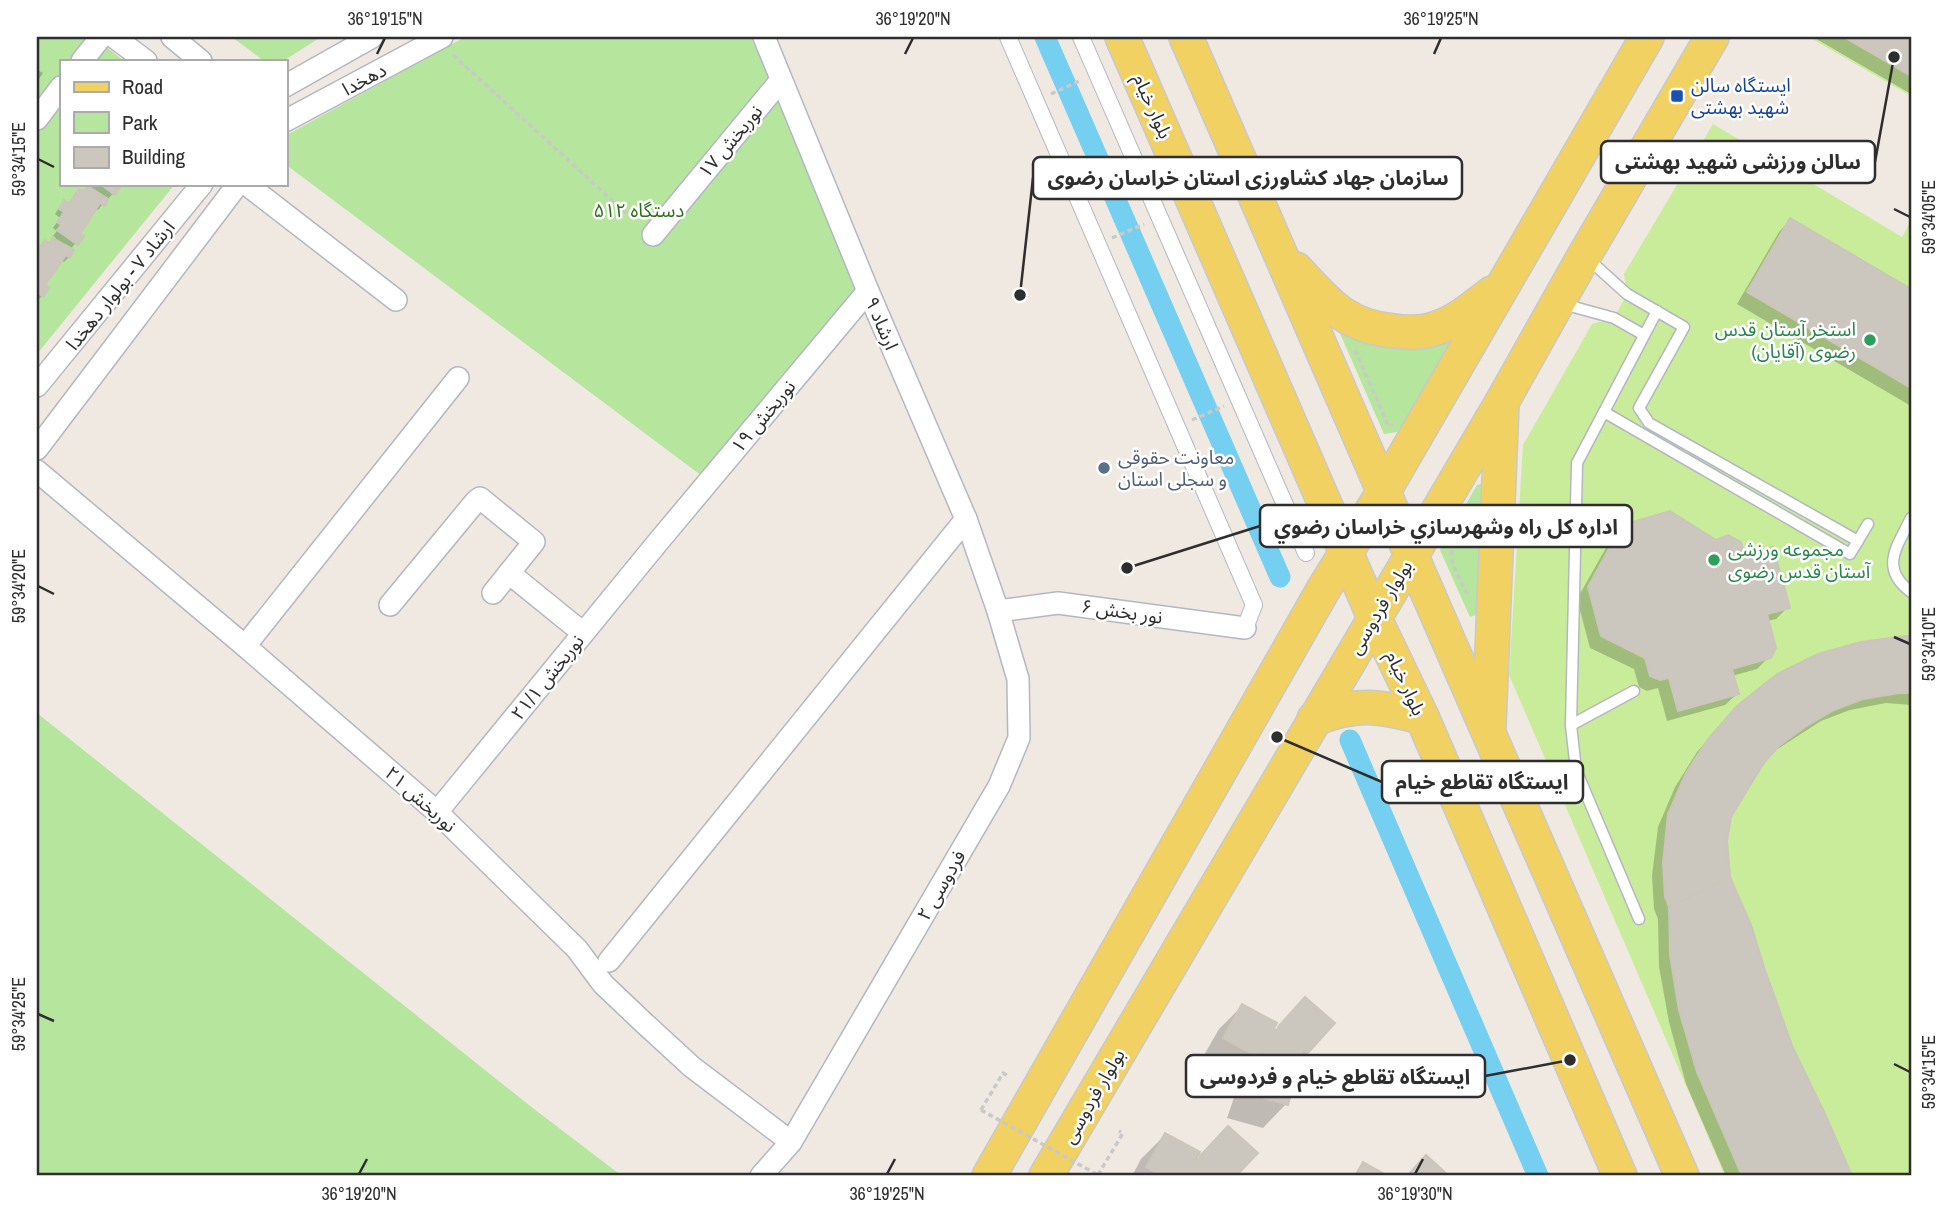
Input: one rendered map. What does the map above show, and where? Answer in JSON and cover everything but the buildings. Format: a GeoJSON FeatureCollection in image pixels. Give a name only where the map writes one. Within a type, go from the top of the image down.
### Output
{"type":"FeatureCollection","features":[{"type":"Feature","properties":{"kind":"main road","name":"بلوار خیام"},"geometry":{"type":"LineString","coordinates":[[1122,37],[1374,617],[1422,717],[1620,1176]]}},
{"type":"Feature","properties":{"kind":"main road"},"geometry":{"type":"LineString","coordinates":[[1186,37],[1682,1176]]}},
{"type":"Feature","properties":{"kind":"main road"},"geometry":{"type":"LineString","coordinates":[[989,1176],[1347,550],[1384,491],[1647,37]]}},
{"type":"Feature","properties":{"kind":"main road","name":"بولوار فردوسی"},"geometry":{"type":"LineString","coordinates":[[1046,1176],[1502,402],[1712,37]]}},
{"type":"Feature","properties":{"kind":"main road"},"geometry":{"type":"LineString","coordinates":[[1276,243],[1322,298],[1350,320],[1380,330],[1411,333],[1435,329],[1456,319],[1503,285]]}},
{"type":"Feature","properties":{"kind":"main road"},"geometry":{"type":"LineString","coordinates":[[1489,734],[1502,402]]}},
{"type":"Feature","properties":{"kind":"main road"},"geometry":{"type":"LineString","coordinates":[[1314,719],[1338,710],[1363,706],[1422,717]]}},
{"type":"Feature","properties":{"kind":"street"},"geometry":{"type":"LineString","coordinates":[[83,60],[101,37]]}},
{"type":"Feature","properties":{"kind":"street"},"geometry":{"type":"LineString","coordinates":[[114,37],[145,60]]}},
{"type":"Feature","properties":{"kind":"street"},"geometry":{"type":"LineString","coordinates":[[172,37],[200,60]]}},
{"type":"Feature","properties":{"kind":"street","name":"دهخدا"},"geometry":{"type":"LineString","coordinates":[[287,85],[372,37]]}},
{"type":"Feature","properties":{"kind":"street","name":"ارشاد ۹"},"geometry":{"type":"LineString","coordinates":[[764,37],[966,519],[998,611]]}},
{"type":"Feature","properties":{"kind":"street"},"geometry":{"type":"LineString","coordinates":[[1007,37],[1254,605],[1245,628]]}},
{"type":"Feature","properties":{"kind":"street"},"geometry":{"type":"LineString","coordinates":[[1081,37],[1306,553]]}},
{"type":"Feature","properties":{"kind":"street","name":"دهخدا"},"geometry":{"type":"LineString","coordinates":[[287,120],[440,38]]}},
{"type":"Feature","properties":{"kind":"street","name":"نوربخش ۱۷"},"geometry":{"type":"LineString","coordinates":[[653,235],[781,80]]}},
{"type":"Feature","properties":{"kind":"street"},"geometry":{"type":"LineString","coordinates":[[37,119],[60,88]]}},
{"type":"Feature","properties":{"kind":"street","name":"ارشاد ۷ - بولوار دهخدا"},"geometry":{"type":"LineString","coordinates":[[37,386],[200,186]]}},
{"type":"Feature","properties":{"kind":"street"},"geometry":{"type":"LineString","coordinates":[[37,449],[236,186]]}},
{"type":"Feature","properties":{"kind":"street"},"geometry":{"type":"LineString","coordinates":[[249,186],[396,300]]}},
{"type":"Feature","properties":{"kind":"street","name":"نوربخش ۱۹"},"geometry":{"type":"LineString","coordinates":[[658,542],[868,290]]}},
{"type":"Feature","properties":{"kind":"street"},"geometry":{"type":"LineString","coordinates":[[245,646],[458,379]]}},
{"type":"Feature","properties":{"kind":"street","name":"نوربخش ۲۱"},"geometry":{"type":"LineString","coordinates":[[37,471],[437,812],[577,949],[603,984],[633,1013],[692,1067],[791,1142]]}},
{"type":"Feature","properties":{"kind":"street"},"geometry":{"type":"LineString","coordinates":[[390,605],[480,498],[534,542],[493,593]]}},
{"type":"Feature","properties":{"kind":"street"},"geometry":{"type":"LineString","coordinates":[[609,961],[966,519]]}},
{"type":"Feature","properties":{"kind":"street","name":"نوربخش ۲۱/۱"},"geometry":{"type":"LineString","coordinates":[[437,812],[658,542]]}},
{"type":"Feature","properties":{"kind":"street"},"geometry":{"type":"LineString","coordinates":[[509,573],[583,633]]}},
{"type":"Feature","properties":{"kind":"street","name":"نور بخش ۶"},"geometry":{"type":"LineString","coordinates":[[998,611],[1058,603],[1245,628]]}},
{"type":"Feature","properties":{"kind":"street","name":"فردوسی ۲"},"geometry":{"type":"LineString","coordinates":[[761,1176],[791,1142],[999,786],[1019,738],[1018,679],[998,611]]}},
{"type":"Feature","properties":{"kind":"street","name":"فردوسی ۲"},"geometry":{"type":"LineString","coordinates":[[781,1176],[791,1142]]}},
{"type":"Feature","properties":{"kind":"lane"},"geometry":{"type":"LineString","coordinates":[[1584,256],[1627,294],[1684,327],[1639,408],[1649,423],[1858,541]]}},
{"type":"Feature","properties":{"kind":"lane"},"geometry":{"type":"LineString","coordinates":[[1557,303],[1614,318],[1644,335]]}},
{"type":"Feature","properties":{"kind":"lane"},"geometry":{"type":"LineString","coordinates":[[1639,919],[1576,770],[1571,724],[1577,463],[1657,311]]}},
{"type":"Feature","properties":{"kind":"lane"},"geometry":{"type":"LineString","coordinates":[[1604,412],[1850,554],[1868,524]]}},
{"type":"Feature","properties":{"kind":"lane"},"geometry":{"type":"LineString","coordinates":[[1911,518],[1893,555],[1892,568],[1896,577],[1911,592]]}},
{"type":"Feature","properties":{"kind":"lane"},"geometry":{"type":"LineString","coordinates":[[1571,724],[1634,691]]}},
{"type":"Feature","properties":{"kind":"path"},"geometry":{"type":"LineString","coordinates":[[440,38],[635,220]]}},
{"type":"Feature","properties":{"kind":"path"},"geometry":{"type":"LineString","coordinates":[[1035,101],[1097,74]]}},
{"type":"Feature","properties":{"kind":"path"},"geometry":{"type":"LineString","coordinates":[[1098,244],[1159,216]]}},
{"type":"Feature","properties":{"kind":"path"},"geometry":{"type":"LineString","coordinates":[[1350,320],[1353,347],[1388,425],[1399,424]]}},
{"type":"Feature","properties":{"kind":"path"},"geometry":{"type":"LineString","coordinates":[[1177,426],[1239,400]]}},
{"type":"Feature","properties":{"kind":"path"},"geometry":{"type":"LineString","coordinates":[[1008,1076],[1003,1073],[981,1110],[1098,1175],[1123,1133],[1119,1131]]}},
{"type":"Feature","properties":{"kind":"green space"},"geometry":{"type":"Polygon","coordinates":[[[37,37],[94,37],[123,60],[60,60],[60,186],[173,186],[37,354],[37,37]]]}},
{"type":"Feature","properties":{"kind":"green space"},"geometry":{"type":"Polygon","coordinates":[[[232,37],[321,37],[285,60],[263,60],[232,37]]]}},
{"type":"Feature","properties":{"kind":"green space","name":"۵۱۲ دستگاه"},"geometry":{"type":"Polygon","coordinates":[[[465,37],[751,37],[861,287],[706,479],[287,165],[287,135],[465,37]]]}},
{"type":"Feature","properties":{"kind":"green space"},"geometry":{"type":"Polygon","coordinates":[[[1809,37],[1911,37],[1911,96],[1809,37]]]}},
{"type":"Feature","properties":{"kind":"green space","name":"مجموعه ورزشی آستان قدس رضوی"},"geometry":{"type":"Polygon","coordinates":[[[1713,124],[1902,237],[1911,221],[1911,1176],[1725,1176],[1509,675],[1523,445],[1592,324],[1614,318],[1627,294],[1624,274],[1713,124]]]}},
{"type":"Feature","properties":{"kind":"green space"},"geometry":{"type":"Polygon","coordinates":[[[1339,331],[1353,336],[1460,334],[1403,431],[1384,434],[1339,331]]]}},
{"type":"Feature","properties":{"kind":"green space"},"geometry":{"type":"Polygon","coordinates":[[[1483,483],[1479,614],[1470,617],[1440,550],[1477,485],[1483,483]]]}},
{"type":"Feature","properties":{"kind":"green space"},"geometry":{"type":"Polygon","coordinates":[[[37,713],[534,1109],[622,1176],[37,1176],[37,713]]]}},
{"type":"Feature","properties":{"kind":"waterway"},"geometry":{"type":"LineString","coordinates":[[1045,37],[1280,577]]}},
{"type":"Feature","properties":{"kind":"waterway"},"geometry":{"type":"LineString","coordinates":[[1350,740],[1538,1176]]}},
{"type":"Feature","properties":{"kind":"place","name":"سالن ورزشی شهید بهشتی"},"geometry":{"type":"Point","coordinates":[1894,57]}},
{"type":"Feature","properties":{"kind":"place","name":"ایستگاه سالن شهید بهشتی"},"geometry":{"type":"Point","coordinates":[1677,96]}},
{"type":"Feature","properties":{"kind":"place","name":"سازمان جهاد کشاورزی استان خراسان رضوی"},"geometry":{"type":"Point","coordinates":[1020,295]}},
{"type":"Feature","properties":{"kind":"place","name":"استخر آستان قدس رضوی (آقایان)"},"geometry":{"type":"Point","coordinates":[1870,340]}},
{"type":"Feature","properties":{"kind":"place","name":"معاونت حقوقی و سجلی استان"},"geometry":{"type":"Point","coordinates":[1104,468]}},
{"type":"Feature","properties":{"kind":"place","name":"مجموعه ورزشی آستان قدس رضوی"},"geometry":{"type":"Point","coordinates":[1714,560]}},
{"type":"Feature","properties":{"kind":"place","name":"اداره كل راه وشهرسازي خراسان رضوي"},"geometry":{"type":"Point","coordinates":[1127,568]}},
{"type":"Feature","properties":{"kind":"place","name":"ایستگاه تقاطع خیام"},"geometry":{"type":"Point","coordinates":[1277,737]}},
{"type":"Feature","properties":{"kind":"place","name":"ایستگاه تقاطع خیام و فردوسی"},"geometry":{"type":"Point","coordinates":[1570,1060]}}]}
